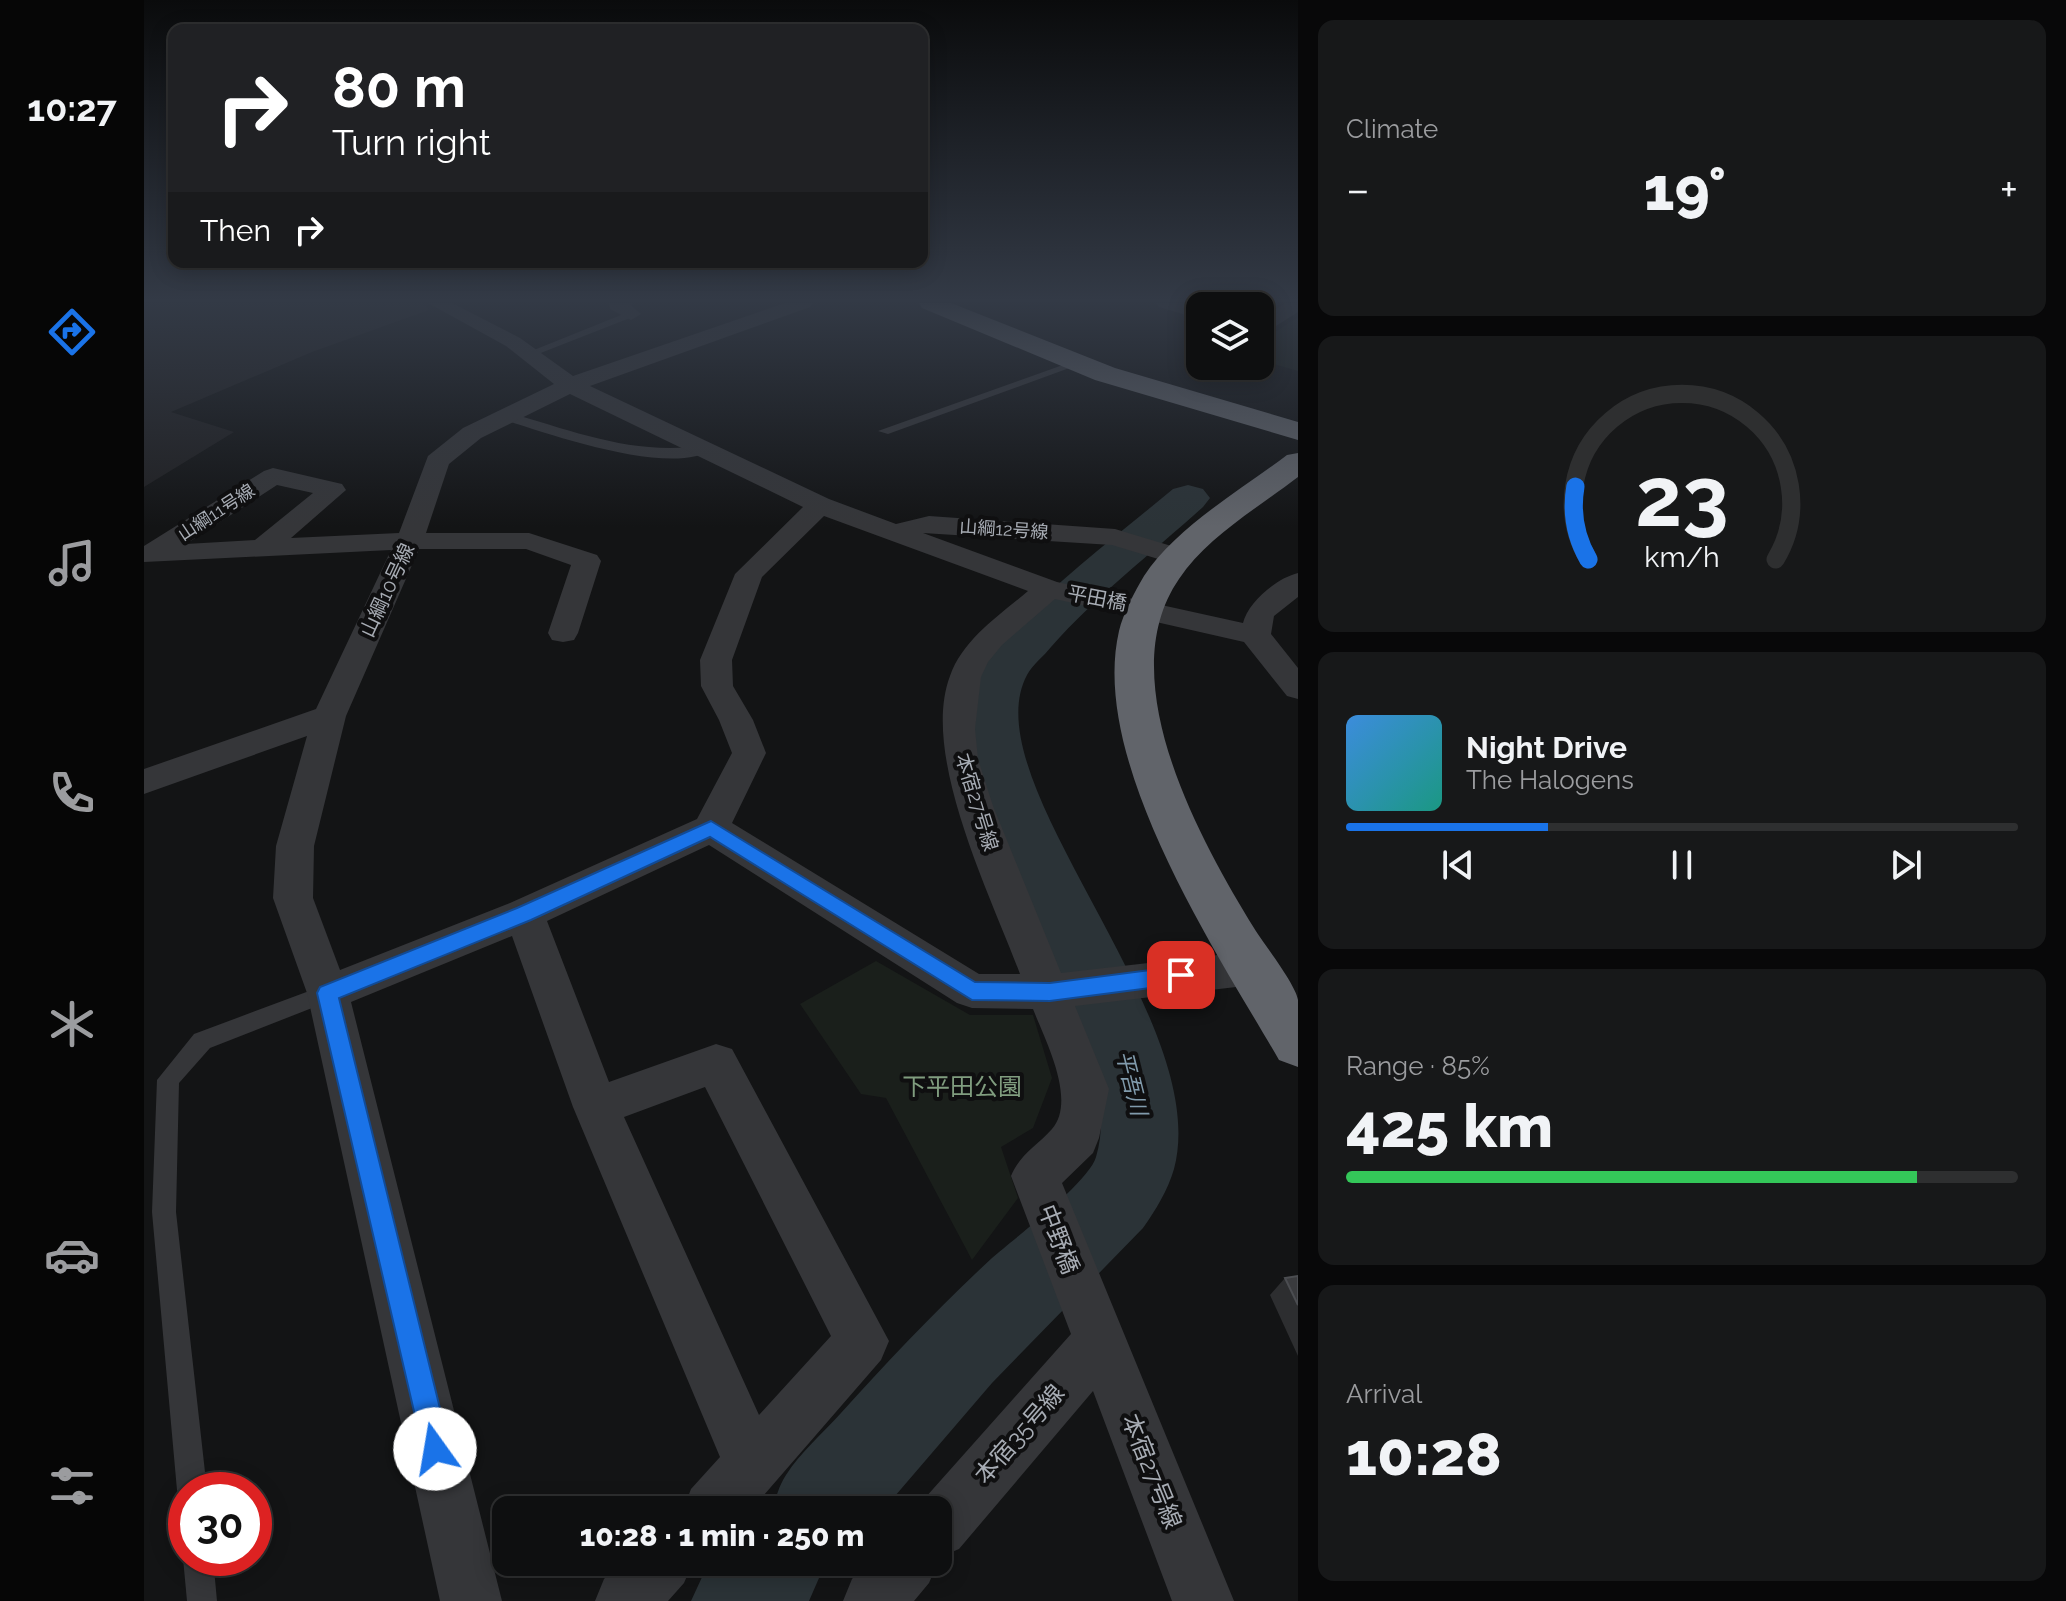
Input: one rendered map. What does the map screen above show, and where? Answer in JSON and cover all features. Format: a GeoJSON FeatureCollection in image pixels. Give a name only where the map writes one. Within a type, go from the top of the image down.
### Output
{"type":"FeatureCollection","features":[{"type":"Feature","properties":{"kind":"highway"},"geometry":{"type":"LineString","coordinates":[[1119,378],[1298,431]]}},
{"type":"Feature","properties":{"kind":"highway"},"geometry":{"type":"LineString","coordinates":[[1167,378],[1298,415]]}},
{"type":"Feature","properties":{"kind":"highway"},"geometry":{"type":"LineString","coordinates":[[1296,465],[1178,557],[1158,582],[1138,636],[1137,701],[1143,740],[1154,779],[1195,868],[1298,1044]]}},
{"type":"Feature","properties":{"kind":"street"},"geometry":{"type":"LineString","coordinates":[[560,378],[570,385]]}},
{"type":"Feature","properties":{"kind":"street"},"geometry":{"type":"LineString","coordinates":[[506,416],[591,378]]}},
{"type":"Feature","properties":{"kind":"street","name":"平田橋"},"geometry":{"type":"LineString","coordinates":[[570,385],[820,505],[1049,589],[1146,608],[1255,635]]}},
{"type":"Feature","properties":{"kind":"street","name":"山綱10号線"},"geometry":{"type":"LineString","coordinates":[[471,1601],[328,993],[293,898],[295,846],[329,716],[410,541],[437,461],[472,433],[506,416]]}},
{"type":"Feature","properties":{"kind":"street","name":"山綱11号線"},"geometry":{"type":"LineString","coordinates":[[147,554],[273,476],[333,490],[261,549]]}},
{"type":"Feature","properties":{"kind":"street"},"geometry":{"type":"LineString","coordinates":[[328,993],[524,914],[711,828],[749,753],[736,720],[717,686],[716,660],[749,574],[820,505]]}},
{"type":"Feature","properties":{"kind":"street","name":"山綱12号線"},"geometry":{"type":"LineString","coordinates":[[894,531],[929,524],[1115,537],[1178,557]]}},
{"type":"Feature","properties":{"kind":"street"},"geometry":{"type":"LineString","coordinates":[[147,554],[410,541],[529,541],[587,561],[563,633]]}},
{"type":"Feature","properties":{"kind":"street"},"geometry":{"type":"LineString","coordinates":[[1298,582],[1260,613],[1255,635],[1298,689]]}},
{"type":"Feature","properties":{"kind":"street","name":"本宿27号線"},"geometry":{"type":"LineString","coordinates":[[1035,1176],[1076,1138],[1086,1089],[975,806],[961,759],[958,729],[965,677],[974,659],[991,638],[1049,589]]}},
{"type":"Feature","properties":{"kind":"street"},"geometry":{"type":"LineString","coordinates":[[144,782],[329,716]]}},
{"type":"Feature","properties":{"kind":"street"},"geometry":{"type":"LineString","coordinates":[[711,828],[972,991],[1050,992],[1253,968]]}},
{"type":"Feature","properties":{"kind":"street"},"geometry":{"type":"LineString","coordinates":[[524,914],[596,1107],[753,1467]]}},
{"type":"Feature","properties":{"kind":"street"},"geometry":{"type":"LineString","coordinates":[[596,1107],[716,1063],[862,1341],[725,1496]]}},
{"type":"Feature","properties":{"kind":"street","name":"中野橋"},"geometry":{"type":"LineString","coordinates":[[1035,1176],[1092,1322]]}},
{"type":"Feature","properties":{"kind":"street","name":"本宿27号線"},"geometry":{"type":"LineString","coordinates":[[1092,1322],[1203,1601]]}},
{"type":"Feature","properties":{"kind":"street","name":"本宿35号線"},"geometry":{"type":"LineString","coordinates":[[952,1509],[1092,1322]]}},
{"type":"Feature","properties":{"kind":"street"},"geometry":{"type":"LineString","coordinates":[[626,1601],[650,1576]]}},
{"type":"Feature","properties":{"kind":"street"},"geometry":{"type":"LineString","coordinates":[[874,1601],[896,1576]]}},
{"type":"Feature","properties":{"kind":"lane"},"geometry":{"type":"LineString","coordinates":[[884,431],[1036,378]]}},
{"type":"Feature","properties":{"kind":"lane"},"geometry":{"type":"LineString","coordinates":[[506,416],[596,445],[682,455],[707,449]]}},
{"type":"Feature","properties":{"kind":"lane"},"geometry":{"type":"LineString","coordinates":[[190,1472],[164,1212],[168,1080],[202,1041],[328,993]]}},
{"type":"Feature","properties":{"kind":"lane"},"geometry":{"type":"LineString","coordinates":[[200,1576],[202,1601]]}},
{"type":"Feature","properties":{"kind":"shaded area"},"geometry":{"type":"Polygon","coordinates":[[[144,378],[252,378],[171,412],[234,432],[144,487],[144,378]]]}},
{"type":"Feature","properties":{"kind":"green space","name":"下平田公園"},"geometry":{"type":"Polygon","coordinates":[[[876,961],[970,1015],[1033,1015],[1052,1078],[1033,1128],[1001,1147],[1018,1198],[972,1260],[886,1098],[861,1094],[800,1004],[876,961]]]}},
{"type":"Feature","properties":{"kind":"building"},"geometry":{"type":"Polygon","coordinates":[[[1298,1276],[1298,1305],[1285,1278],[1298,1276]]]}},
{"type":"Feature","properties":{"kind":"waterway","name":"平吾川"},"geometry":{"type":"LineString","coordinates":[[832,1496],[961,1351],[1098,1218],[1127,1184],[1134,1169],[1140,1125],[1133,1077],[1117,1025],[1020,820],[1003,777],[993,738],[991,713],[996,687],[1012,659],[1083,587],[1188,498]]}},
{"type":"Feature","properties":{"kind":"waterway","name":"平吾川"},"geometry":{"type":"LineString","coordinates":[[743,1601],[764,1576]]}},
{"type":"Feature","properties":{"kind":"route"},"geometry":{"type":"LineString","coordinates":[[435,1449],[328,993],[524,914],[711,828],[972,991],[1050,992],[1181,975]]}}]}
